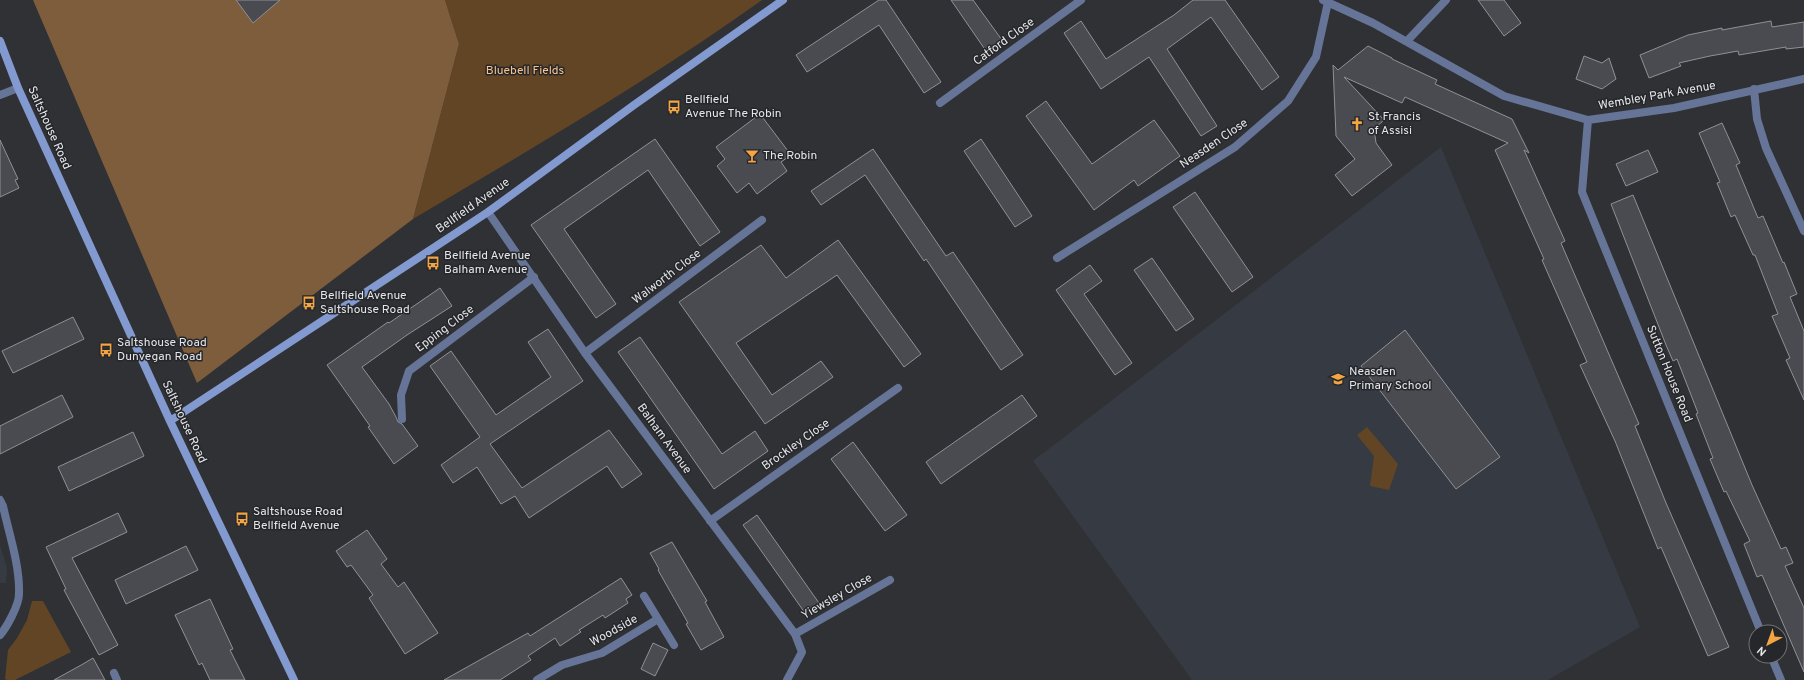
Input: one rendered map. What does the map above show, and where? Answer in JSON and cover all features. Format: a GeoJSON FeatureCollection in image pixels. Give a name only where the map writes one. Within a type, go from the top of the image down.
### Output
{"type":"FeatureCollection","features":[{"type":"Feature","properties":{"kind":"street","name":"Bellfield Avenue"},"geometry":{"type":"LineString","coordinates":[[170,421],[488,212],[783,0]]}},
{"type":"Feature","properties":{"kind":"street","name":"Catford Close"},"geometry":{"type":"LineString","coordinates":[[940,103],[1077,5],[1081,0]]}},
{"type":"Feature","properties":{"kind":"street"},"geometry":{"type":"LineString","coordinates":[[1407,41],[1446,0]]}},
{"type":"Feature","properties":{"kind":"street","name":"Wembley Park Avenue"},"geometry":{"type":"LineString","coordinates":[[1326,1],[1407,41],[1504,96],[1588,120],[1674,108],[1804,79]]}},
{"type":"Feature","properties":{"kind":"street","name":"Neasden Close"},"geometry":{"type":"LineString","coordinates":[[1057,258],[1235,147],[1288,102],[1316,57],[1326,1]]}},
{"type":"Feature","properties":{"kind":"street","name":"Saltshouse Road"},"geometry":{"type":"LineString","coordinates":[[0,41],[18,88],[170,421],[294,680]]}},
{"type":"Feature","properties":{"kind":"street"},"geometry":{"type":"LineString","coordinates":[[0,95],[18,88]]}},
{"type":"Feature","properties":{"kind":"street"},"geometry":{"type":"LineString","coordinates":[[1754,89],[1757,118],[1766,148],[1804,231]]}},
{"type":"Feature","properties":{"kind":"street","name":"Sutton House Road"},"geometry":{"type":"LineString","coordinates":[[1588,120],[1582,192],[1758,624]]}},
{"type":"Feature","properties":{"kind":"street","name":"Balham Avenue"},"geometry":{"type":"LineString","coordinates":[[488,212],[585,353],[796,634],[802,652],[787,680]]}},
{"type":"Feature","properties":{"kind":"street","name":"Walworth Close"},"geometry":{"type":"LineString","coordinates":[[585,353],[762,220]]}},
{"type":"Feature","properties":{"kind":"street","name":"Epping Close"},"geometry":{"type":"LineString","coordinates":[[402,418],[401,395],[409,371],[534,277]]}},
{"type":"Feature","properties":{"kind":"street","name":"Brockley Close"},"geometry":{"type":"LineString","coordinates":[[710,521],[898,388]]}},
{"type":"Feature","properties":{"kind":"street"},"geometry":{"type":"LineString","coordinates":[[0,500],[3,506],[17,571],[20,596],[7,627],[0,635]]}},
{"type":"Feature","properties":{"kind":"street","name":"Yiewsley Close"},"geometry":{"type":"LineString","coordinates":[[796,634],[890,580]]}},
{"type":"Feature","properties":{"kind":"street","name":"Woodside"},"geometry":{"type":"LineString","coordinates":[[644,596],[674,645]]}},
{"type":"Feature","properties":{"kind":"street","name":"Woodside"},"geometry":{"type":"LineString","coordinates":[[536,680],[562,665],[602,653],[658,619]]}},
{"type":"Feature","properties":{"kind":"street"},"geometry":{"type":"LineString","coordinates":[[1774,664],[1781,680]]}},
{"type":"Feature","properties":{"kind":"shaded area"},"geometry":{"type":"Polygon","coordinates":[[[33,0],[445,0],[459,44],[413,219],[197,383],[33,0]]]}},
{"type":"Feature","properties":{"kind":"shaded area","name":"Neasden Primary School"},"geometry":{"type":"Polygon","coordinates":[[[1441,147],[1640,627],[1548,680],[1192,680],[1033,461],[1441,147]]]}},
{"type":"Feature","properties":{"kind":"shaded area"},"geometry":{"type":"Polygon","coordinates":[[[0,545],[7,568],[6,583],[0,583],[0,545]]]}},
{"type":"Feature","properties":{"kind":"green space","name":"Bluebell Fields"},"geometry":{"type":"Polygon","coordinates":[[[445,0],[762,0],[720,30],[633,86],[546,140],[413,219],[459,44],[445,0]]]}},
{"type":"Feature","properties":{"kind":"green space"},"geometry":{"type":"Polygon","coordinates":[[[1367,427],[1398,464],[1389,490],[1370,486],[1374,456],[1357,435],[1367,427]]]}},
{"type":"Feature","properties":{"kind":"green space"},"geometry":{"type":"Polygon","coordinates":[[[32,601],[43,601],[71,652],[15,680],[7,680],[5,679],[8,650],[27,620],[32,601]]]}},
{"type":"Feature","properties":{"kind":"building"},"geometry":{"type":"Polygon","coordinates":[[[236,0],[280,0],[253,23],[236,0]]]}},
{"type":"Feature","properties":{"kind":"building"},"geometry":{"type":"Polygon","coordinates":[[[879,0],[886,0],[941,82],[924,93],[879,25],[807,72],[796,55],[879,0]]]}},
{"type":"Feature","properties":{"kind":"building"},"geometry":{"type":"Polygon","coordinates":[[[951,0],[973,0],[1002,40],[986,51],[951,0]]]}},
{"type":"Feature","properties":{"kind":"building"},"geometry":{"type":"Polygon","coordinates":[[[1193,0],[1225,0],[1279,77],[1262,90],[1211,17],[1167,49],[1217,126],[1201,136],[1149,57],[1101,89],[1064,33],[1081,21],[1106,59],[1174,15],[1193,0]]]}},
{"type":"Feature","properties":{"kind":"building"},"geometry":{"type":"Polygon","coordinates":[[[1478,0],[1504,0],[1521,23],[1504,36],[1478,0]]]}},
{"type":"Feature","properties":{"kind":"building"},"geometry":{"type":"Polygon","coordinates":[[[1771,21],[1772,27],[1804,22],[1804,47],[1786,49],[1786,47],[1739,55],[1738,51],[1710,56],[1679,63],[1681,66],[1649,78],[1640,55],[1688,35],[1722,28],[1722,30],[1771,21]]]}},
{"type":"Feature","properties":{"kind":"building"},"geometry":{"type":"Polygon","coordinates":[[[1368,46],[1437,80],[1435,84],[1512,119],[1529,153],[1524,150],[1565,241],[1561,243],[1639,424],[1635,426],[1666,503],[1729,647],[1708,656],[1661,547],[1658,549],[1615,441],[1580,365],[1587,362],[1542,260],[1544,259],[1495,150],[1508,143],[1405,97],[1402,103],[1344,77],[1384,120],[1374,129],[1376,143],[1392,165],[1352,196],[1335,175],[1355,159],[1336,136],[1333,65],[1338,70],[1368,46]]]}},
{"type":"Feature","properties":{"kind":"building"},"geometry":{"type":"Polygon","coordinates":[[[1584,56],[1602,63],[1609,58],[1616,79],[1602,89],[1576,79],[1584,56]]]}},
{"type":"Feature","properties":{"kind":"building"},"geometry":{"type":"Polygon","coordinates":[[[1046,101],[1092,164],[1154,120],[1180,156],[1138,186],[1134,180],[1094,210],[1026,116],[1046,101]]]}},
{"type":"Feature","properties":{"kind":"building"},"geometry":{"type":"Polygon","coordinates":[[[760,114],[791,155],[781,162],[787,171],[757,194],[749,183],[737,193],[717,166],[725,159],[716,147],[760,114]]]}},
{"type":"Feature","properties":{"kind":"building"},"geometry":{"type":"Polygon","coordinates":[[[1722,123],[1740,163],[1736,165],[1758,218],[1763,216],[1797,294],[1790,297],[1804,331],[1804,400],[1786,360],[1790,358],[1772,316],[1778,314],[1755,255],[1753,255],[1735,215],[1731,217],[1717,183],[1720,182],[1699,133],[1722,123]]]}},
{"type":"Feature","properties":{"kind":"building"},"geometry":{"type":"Polygon","coordinates":[[[655,139],[720,232],[700,246],[648,170],[564,229],[616,304],[596,318],[531,225],[655,139]]]}},
{"type":"Feature","properties":{"kind":"building"},"geometry":{"type":"Polygon","coordinates":[[[981,139],[1032,216],[1015,227],[964,151],[981,139]]]}},
{"type":"Feature","properties":{"kind":"building"},"geometry":{"type":"Polygon","coordinates":[[[0,140],[18,179],[15,180],[19,188],[0,197],[0,140]]]}},
{"type":"Feature","properties":{"kind":"building"},"geometry":{"type":"Polygon","coordinates":[[[873,149],[946,256],[953,252],[1023,355],[1001,370],[926,259],[924,261],[865,175],[821,205],[811,191],[873,149]]]}},
{"type":"Feature","properties":{"kind":"building"},"geometry":{"type":"Polygon","coordinates":[[[1648,150],[1658,172],[1626,186],[1616,164],[1648,150]]]}},
{"type":"Feature","properties":{"kind":"building"},"geometry":{"type":"Polygon","coordinates":[[[1195,192],[1253,277],[1232,292],[1173,207],[1195,192]]]}},
{"type":"Feature","properties":{"kind":"building"},"geometry":{"type":"Polygon","coordinates":[[[1633,195],[1752,485],[1781,549],[1786,547],[1793,563],[1785,566],[1804,608],[1804,672],[1788,635],[1788,624],[1783,624],[1762,575],[1757,577],[1744,544],[1750,541],[1726,491],[1724,492],[1710,459],[1713,458],[1696,414],[1698,413],[1677,359],[1673,361],[1666,345],[1611,204],[1633,195]]]}},
{"type":"Feature","properties":{"kind":"building"},"geometry":{"type":"Polygon","coordinates":[[[838,240],[921,354],[904,367],[837,275],[736,343],[772,395],[821,361],[833,377],[765,424],[679,302],[761,245],[786,278],[838,240]]]}},
{"type":"Feature","properties":{"kind":"building"},"geometry":{"type":"Polygon","coordinates":[[[1152,258],[1194,319],[1176,331],[1134,270],[1152,258]]]}},
{"type":"Feature","properties":{"kind":"building"},"geometry":{"type":"Polygon","coordinates":[[[1090,265],[1102,281],[1084,294],[1132,363],[1115,375],[1056,290],[1090,265]]]}},
{"type":"Feature","properties":{"kind":"building"},"geometry":{"type":"Polygon","coordinates":[[[440,288],[452,306],[407,335],[362,367],[389,404],[398,422],[402,424],[418,446],[394,464],[368,427],[370,426],[327,365],[440,288]]]}},
{"type":"Feature","properties":{"kind":"building"},"geometry":{"type":"Polygon","coordinates":[[[73,317],[84,339],[13,373],[2,351],[73,317]]]}},
{"type":"Feature","properties":{"kind":"building"},"geometry":{"type":"Polygon","coordinates":[[[548,329],[583,381],[490,444],[522,488],[609,430],[642,474],[622,488],[607,466],[529,518],[515,496],[501,504],[477,467],[453,483],[441,465],[480,437],[430,366],[451,351],[496,415],[551,377],[528,342],[548,329]]]}},
{"type":"Feature","properties":{"kind":"building"},"geometry":{"type":"Polygon","coordinates":[[[1405,330],[1500,457],[1456,489],[1361,366],[1405,330]]]}},
{"type":"Feature","properties":{"kind":"building"},"geometry":{"type":"Polygon","coordinates":[[[640,337],[722,454],[755,431],[768,451],[714,489],[618,352],[640,337]]]}},
{"type":"Feature","properties":{"kind":"building"},"geometry":{"type":"Polygon","coordinates":[[[62,395],[73,417],[0,454],[0,426],[62,395]]]}},
{"type":"Feature","properties":{"kind":"building"},"geometry":{"type":"Polygon","coordinates":[[[1022,395],[1037,416],[941,484],[926,462],[1022,395]]]}},
{"type":"Feature","properties":{"kind":"building"},"geometry":{"type":"Polygon","coordinates":[[[133,432],[144,456],[69,491],[58,467],[133,432]]]}},
{"type":"Feature","properties":{"kind":"building"},"geometry":{"type":"Polygon","coordinates":[[[853,442],[907,515],[885,531],[831,459],[853,442]]]}},
{"type":"Feature","properties":{"kind":"building"},"geometry":{"type":"Polygon","coordinates":[[[118,513],[127,532],[72,558],[118,645],[99,655],[64,590],[66,589],[46,547],[118,513]]]}},
{"type":"Feature","properties":{"kind":"building"},"geometry":{"type":"Polygon","coordinates":[[[757,515],[819,603],[805,613],[743,525],[757,515]]]}},
{"type":"Feature","properties":{"kind":"building"},"geometry":{"type":"Polygon","coordinates":[[[367,530],[387,559],[381,564],[398,587],[404,582],[438,633],[405,654],[369,598],[373,595],[351,565],[347,567],[336,551],[367,530]]]}},
{"type":"Feature","properties":{"kind":"building"},"geometry":{"type":"Polygon","coordinates":[[[672,542],[707,601],[705,602],[724,637],[701,650],[650,553],[672,542]]]}},
{"type":"Feature","properties":{"kind":"building"},"geometry":{"type":"Polygon","coordinates":[[[186,546],[198,570],[126,604],[115,580],[186,546]]]}},
{"type":"Feature","properties":{"kind":"building"},"geometry":{"type":"Polygon","coordinates":[[[621,578],[632,595],[626,599],[628,603],[605,618],[603,615],[579,630],[581,632],[560,646],[555,638],[528,656],[531,660],[500,680],[444,680],[528,633],[530,636],[621,578]]]}},
{"type":"Feature","properties":{"kind":"building"},"geometry":{"type":"Polygon","coordinates":[[[210,599],[233,649],[230,650],[245,680],[210,680],[202,663],[199,665],[175,615],[210,599]]]}},
{"type":"Feature","properties":{"kind":"building"},"geometry":{"type":"Polygon","coordinates":[[[653,643],[668,650],[655,676],[641,669],[653,643]]]}},
{"type":"Feature","properties":{"kind":"building"},"geometry":{"type":"Polygon","coordinates":[[[93,658],[105,680],[54,680],[83,664],[93,658]]]}},
{"type":"Feature","properties":{"kind":"place","name":"Bellfield Avenue The Robin"},"geometry":{"type":"Point","coordinates":[674,107]}},
{"type":"Feature","properties":{"kind":"place","name":"St Francis of Assisi"},"geometry":{"type":"Point","coordinates":[1357,124]}},
{"type":"Feature","properties":{"kind":"place","name":"The Robin"},"geometry":{"type":"Point","coordinates":[752,156]}},
{"type":"Feature","properties":{"kind":"place","name":"Bellfield Avenue Balham Avenue"},"geometry":{"type":"Point","coordinates":[433,263]}},
{"type":"Feature","properties":{"kind":"place","name":"Bellfield Avenue Saltshouse Road"},"geometry":{"type":"Point","coordinates":[309,303]}},
{"type":"Feature","properties":{"kind":"place","name":"Saltshouse Road Dunvegan Road"},"geometry":{"type":"Point","coordinates":[106,350]}},
{"type":"Feature","properties":{"kind":"place","name":"Neasden Primary School"},"geometry":{"type":"Point","coordinates":[1338,379]}},
{"type":"Feature","properties":{"kind":"place","name":"Saltshouse Road Bellfield Avenue"},"geometry":{"type":"Point","coordinates":[242,519]}}]}
